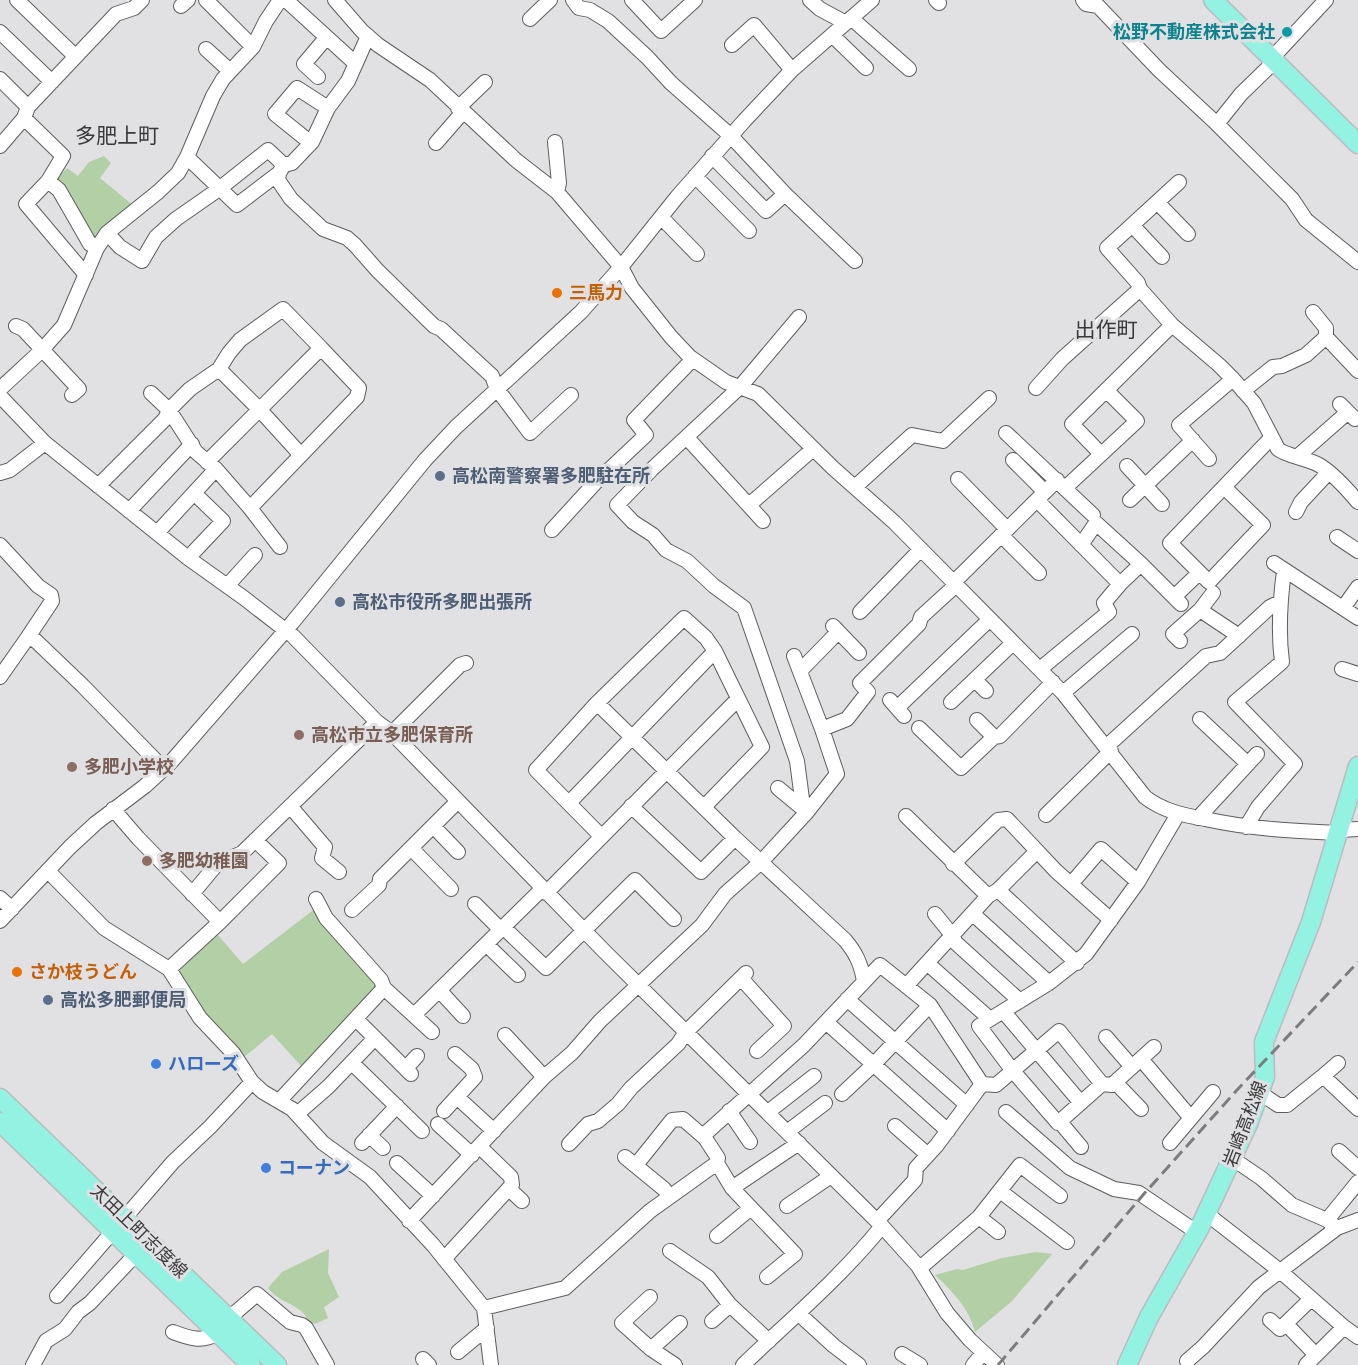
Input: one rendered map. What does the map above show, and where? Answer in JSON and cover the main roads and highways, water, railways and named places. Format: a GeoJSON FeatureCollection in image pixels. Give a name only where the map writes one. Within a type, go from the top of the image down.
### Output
{"type":"FeatureCollection","features":[{"type":"Feature","properties":{"kind":"main road"},"geometry":{"type":"LineString","coordinates":[[1213,0],[1358,144]]}},
{"type":"Feature","properties":{"kind":"main road","name":"岩崎高松線"},"geometry":{"type":"LineString","coordinates":[[1127,1365],[1149,1317],[1198,1233],[1233,1159],[1260,1094],[1265,1077],[1264,1042],[1346,831],[1358,766]]}},
{"type":"Feature","properties":{"kind":"main road","name":"太田上町志度線"},"geometry":{"type":"LineString","coordinates":[[0,1098],[277,1365]]}},
{"type":"Feature","properties":{"kind":"main road","name":"太田上町志度線"},"geometry":{"type":"LineString","coordinates":[[0,1122],[251,1365]]}},
{"type":"Feature","properties":{"kind":"railway"},"geometry":{"type":"LineString","coordinates":[[998,1365],[1143,1195],[1237,1090],[1358,962]]}},
{"type":"Feature","properties":{"kind":"place","name":"松野不動産株式会社"},"geometry":{"type":"Point","coordinates":[1287,32]}},
{"type":"Feature","properties":{"kind":"place","name":"三馬力"},"geometry":{"type":"Point","coordinates":[557,293]}},
{"type":"Feature","properties":{"kind":"place","name":"高松南警察署多肥駐在所"},"geometry":{"type":"Point","coordinates":[440,476]}},
{"type":"Feature","properties":{"kind":"place","name":"高松市役所多肥出張所"},"geometry":{"type":"Point","coordinates":[340,602]}},
{"type":"Feature","properties":{"kind":"place","name":"高松市立多肥保育所"},"geometry":{"type":"Point","coordinates":[299,735]}},
{"type":"Feature","properties":{"kind":"place","name":"多肥小学校"},"geometry":{"type":"Point","coordinates":[72,767]}},
{"type":"Feature","properties":{"kind":"place","name":"多肥幼稚園"},"geometry":{"type":"Point","coordinates":[147,861]}},
{"type":"Feature","properties":{"kind":"place","name":"さか枝うどん"},"geometry":{"type":"Point","coordinates":[17,972]}},
{"type":"Feature","properties":{"kind":"place","name":"高松多肥郵便局"},"geometry":{"type":"Point","coordinates":[48,1000]}},
{"type":"Feature","properties":{"kind":"place","name":"ハローズ"},"geometry":{"type":"Point","coordinates":[156,1064]}},
{"type":"Feature","properties":{"kind":"place","name":"コーナン"},"geometry":{"type":"Point","coordinates":[266,1168]}},
{"type":"Feature","properties":{"kind":"district","name":"多肥上町"},"geometry":{"type":"Point","coordinates":[117,136]}},
{"type":"Feature","properties":{"kind":"district","name":"出作町"},"geometry":{"type":"Point","coordinates":[1106,330]}}]}
